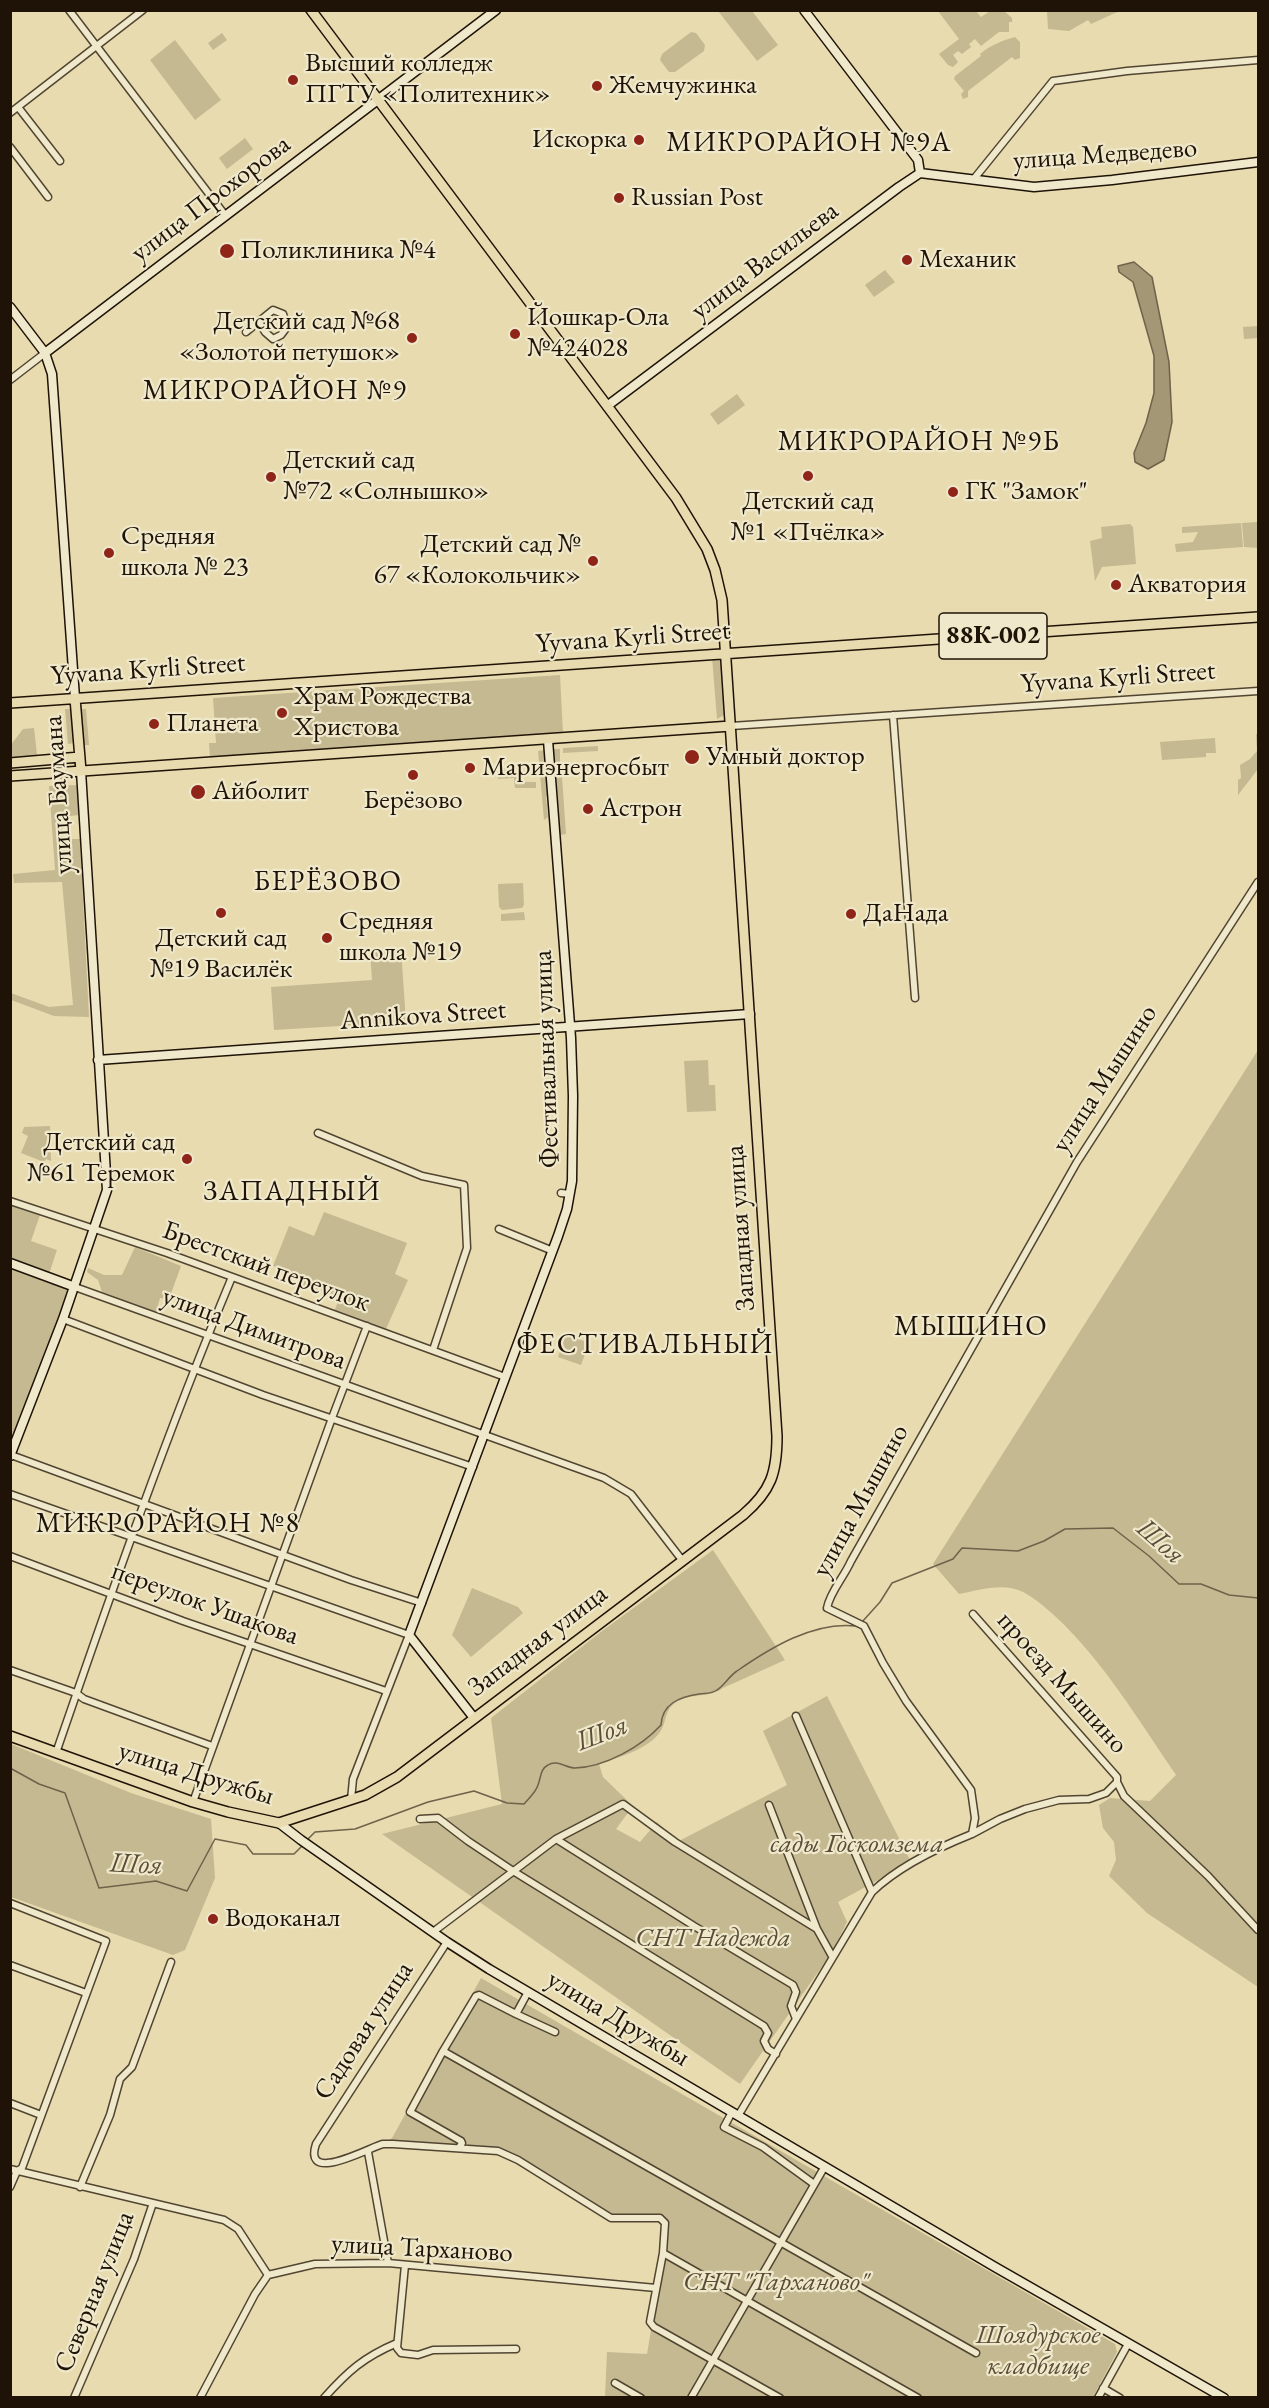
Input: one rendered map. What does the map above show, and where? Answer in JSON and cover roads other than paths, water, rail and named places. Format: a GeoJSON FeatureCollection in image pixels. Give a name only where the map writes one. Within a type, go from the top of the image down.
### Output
{"type":"FeatureCollection","features":[{"type":"Feature","properties":{"kind":"main road","name":"Западная улица"},"geometry":{"type":"LineString","coordinates":[[279,1822],[351,1800],[374,1791],[397,1777],[743,1515],[761,1498],[772,1479],[777,1457],[727,654],[719,584],[707,549],[680,504],[311,10]]}},
{"type":"Feature","properties":{"kind":"main road","name":"Yyvana Kyrli Street"},"geometry":{"type":"LineString","coordinates":[[10,703],[1258,617]]}},
{"type":"Feature","properties":{"kind":"main road","name":"улица Баумана"},"geometry":{"type":"LineString","coordinates":[[75,698],[81,771]]}},
{"type":"Feature","properties":{"kind":"main road","name":"Yyvana Kyrli Street"},"geometry":{"type":"LineString","coordinates":[[10,776],[731,726]]}},
{"type":"Feature","properties":{"kind":"main road"},"geometry":{"type":"LineString","coordinates":[[10,763],[80,758]]}},
{"type":"Feature","properties":{"kind":"main road","name":"улица Дружбы"},"geometry":{"type":"LineString","coordinates":[[10,1736],[193,1802],[228,1812],[279,1822]]}},
{"type":"Feature","properties":{"kind":"street"},"geometry":{"type":"LineString","coordinates":[[69,10],[225,215]]}},
{"type":"Feature","properties":{"kind":"street"},"geometry":{"type":"LineString","coordinates":[[10,113],[143,10]]}},
{"type":"Feature","properties":{"kind":"street","name":"улица Прохорова"},"geometry":{"type":"LineString","coordinates":[[10,380],[496,10]]}},
{"type":"Feature","properties":{"kind":"street"},"geometry":{"type":"LineString","coordinates":[[804,10],[918,160],[920,173]]}},
{"type":"Feature","properties":{"kind":"street"},"geometry":{"type":"LineString","coordinates":[[973,180],[1053,81],[1127,70],[1258,60]]}},
{"type":"Feature","properties":{"kind":"street"},"geometry":{"type":"LineString","coordinates":[[18,107],[60,162]]}},
{"type":"Feature","properties":{"kind":"street"},"geometry":{"type":"LineString","coordinates":[[10,147],[48,197]]}},
{"type":"Feature","properties":{"kind":"street","name":"улица Медведево"},"geometry":{"type":"LineString","coordinates":[[920,173],[1034,187],[1258,162]]}},
{"type":"Feature","properties":{"kind":"street","name":"улица Васильева"},"geometry":{"type":"LineString","coordinates":[[608,406],[920,173]]}},
{"type":"Feature","properties":{"kind":"street","name":"улица Баумана"},"geometry":{"type":"LineString","coordinates":[[10,307],[45,353],[52,374],[75,698]]}},
{"type":"Feature","properties":{"kind":"street"},"geometry":{"type":"LineString","coordinates":[[246,332],[273,310],[283,314],[287,327],[281,335],[273,339],[259,322]]}},
{"type":"Feature","properties":{"kind":"street","name":"Yyvana Kyrli Street"},"geometry":{"type":"LineString","coordinates":[[731,726],[1258,691]]}},
{"type":"Feature","properties":{"kind":"street"},"geometry":{"type":"LineString","coordinates":[[893,715],[915,998]]}},
{"type":"Feature","properties":{"kind":"street","name":"Фестивальная улица"},"geometry":{"type":"LineString","coordinates":[[351,1800],[353,1779],[409,1635],[415,1629],[422,1611],[422,1603],[553,1251],[566,1194],[574,1136],[570,1027],[548,740]]}},
{"type":"Feature","properties":{"kind":"street","name":"улица Баумана"},"geometry":{"type":"LineString","coordinates":[[11,1456],[75,1287],[107,1190],[108,1176],[98,1060],[81,771]]}},
{"type":"Feature","properties":{"kind":"street","name":"улица Мышино"},"geometry":{"type":"LineString","coordinates":[[972,1834],[975,1818],[971,1790],[906,1701],[883,1663],[869,1632],[864,1626],[827,1608],[828,1602],[1061,1188],[1258,882]]}},
{"type":"Feature","properties":{"kind":"street","name":"Annikova Street"},"geometry":{"type":"LineString","coordinates":[[98,1060],[750,1014]]}},
{"type":"Feature","properties":{"kind":"street"},"geometry":{"type":"LineString","coordinates":[[318,1133],[422,1176],[464,1185],[467,1248],[434,1350]]}},
{"type":"Feature","properties":{"kind":"street","name":"Брестский переулок"},"geometry":{"type":"LineString","coordinates":[[10,1201],[232,1277],[505,1377]]}},
{"type":"Feature","properties":{"kind":"street"},"geometry":{"type":"LineString","coordinates":[[499,1229],[553,1251]]}},
{"type":"Feature","properties":{"kind":"street","name":"улица Димитрова"},"geometry":{"type":"LineString","coordinates":[[10,1263],[484,1434],[615,1484],[635,1500],[682,1560]]}},
{"type":"Feature","properties":{"kind":"street"},"geometry":{"type":"LineString","coordinates":[[56,1753],[132,1538],[232,1277]]}},
{"type":"Feature","properties":{"kind":"street"},"geometry":{"type":"LineString","coordinates":[[63,1319],[263,1395],[473,1467]]}},
{"type":"Feature","properties":{"kind":"street"},"geometry":{"type":"LineString","coordinates":[[193,1802],[332,1418],[368,1326]]}},
{"type":"Feature","properties":{"kind":"street"},"geometry":{"type":"LineString","coordinates":[[11,1456],[282,1555],[422,1603]]}},
{"type":"Feature","properties":{"kind":"street"},"geometry":{"type":"LineString","coordinates":[[10,1494],[409,1635],[474,1718]]}},
{"type":"Feature","properties":{"kind":"street","name":"переулок Ушакова"},"geometry":{"type":"LineString","coordinates":[[10,1556],[183,1621],[250,1642],[386,1692]]}},
{"type":"Feature","properties":{"kind":"street","name":"проезд Мышино"},"geometry":{"type":"LineString","coordinates":[[972,1834],[999,1819],[1025,1809],[1059,1800],[1089,1799],[1106,1793],[1117,1782],[1114,1771],[973,1614]]}},
{"type":"Feature","properties":{"kind":"street"},"geometry":{"type":"LineString","coordinates":[[10,1670],[212,1746]]}},
{"type":"Feature","properties":{"kind":"street"},"geometry":{"type":"LineString","coordinates":[[796,1716],[872,1892]]}},
{"type":"Feature","properties":{"kind":"street"},"geometry":{"type":"LineString","coordinates":[[1117,1782],[1124,1796],[1208,1876],[1258,1930]]}},
{"type":"Feature","properties":{"kind":"street"},"geometry":{"type":"LineString","coordinates":[[433,1932],[556,1839],[623,1804],[675,1842],[817,1929]]}},
{"type":"Feature","properties":{"kind":"street"},"geometry":{"type":"LineString","coordinates":[[768,1806],[817,1929],[832,1956]]}},
{"type":"Feature","properties":{"kind":"street"},"geometry":{"type":"LineString","coordinates":[[420,1819],[438,1818],[468,1842],[513,1871],[764,2026],[768,2033],[764,2041],[768,2049],[776,2054]]}},
{"type":"Feature","properties":{"kind":"street","name":"улица Дружбы"},"geometry":{"type":"LineString","coordinates":[[279,1822],[301,1840],[447,1942],[528,1992],[1128,2344],[1224,2397]]}},
{"type":"Feature","properties":{"kind":"street"},"geometry":{"type":"LineString","coordinates":[[814,2184],[763,2147],[724,2127],[776,2054],[872,1892],[904,1868],[933,1851],[972,1834]]}},
{"type":"Feature","properties":{"kind":"street"},"geometry":{"type":"LineString","coordinates":[[556,1839],[793,1985],[796,1992],[791,2006],[796,2019]]}},
{"type":"Feature","properties":{"kind":"street"},"geometry":{"type":"LineString","coordinates":[[10,1903],[106,1941],[22,2168],[14,2170]]}},
{"type":"Feature","properties":{"kind":"street","name":"Садовая улица"},"geometry":{"type":"LineString","coordinates":[[368,2152],[332,2163],[323,2163],[314,2155],[315,2144],[447,1942]]}},
{"type":"Feature","properties":{"kind":"street"},"geometry":{"type":"LineString","coordinates":[[80,2187],[110,2115],[120,2079],[132,2067],[171,1962]]}},
{"type":"Feature","properties":{"kind":"street"},"geometry":{"type":"LineString","coordinates":[[10,1965],[86,1993]]}},
{"type":"Feature","properties":{"kind":"street"},"geometry":{"type":"LineString","coordinates":[[516,2014],[528,1992]]}},
{"type":"Feature","properties":{"kind":"street"},"geometry":{"type":"LineString","coordinates":[[459,2148],[462,2144],[461,2140],[410,2112],[443,2050],[476,1996],[479,1995],[555,2032]]}},
{"type":"Feature","properties":{"kind":"street"},"geometry":{"type":"LineString","coordinates":[[443,2050],[976,2353]]}},
{"type":"Feature","properties":{"kind":"street"},"geometry":{"type":"LineString","coordinates":[[10,2103],[41,2115]]}},
{"type":"Feature","properties":{"kind":"street"},"geometry":{"type":"LineString","coordinates":[[388,2264],[368,2152],[381,2144],[498,2151],[518,2160],[611,2218],[660,2218],[666,2223],[663,2253],[650,2322],[654,2327],[780,2397]]}},
{"type":"Feature","properties":{"kind":"street"},"geometry":{"type":"LineString","coordinates":[[691,2397],[825,2166]]}},
{"type":"Feature","properties":{"kind":"street"},"geometry":{"type":"LineString","coordinates":[[14,2170],[80,2187],[201,2212],[224,2220],[238,2229],[268,2275],[200,2397]]}},
{"type":"Feature","properties":{"kind":"street"},"geometry":{"type":"LineString","coordinates":[[10,2187],[14,2170]]}},
{"type":"Feature","properties":{"kind":"street","name":"Северная улица"},"geometry":{"type":"LineString","coordinates":[[74,2397],[134,2259],[153,2203]]}},
{"type":"Feature","properties":{"kind":"street"},"geometry":{"type":"LineString","coordinates":[[663,2253],[918,2397]]}},
{"type":"Feature","properties":{"kind":"street","name":"улица Тарханово"},"geometry":{"type":"LineString","coordinates":[[268,2275],[315,2264],[388,2264],[656,2288]]}},
{"type":"Feature","properties":{"kind":"street"},"geometry":{"type":"LineString","coordinates":[[405,2265],[397,2343],[397,2348],[401,2353],[418,2355],[433,2350],[516,2349]]}},
{"type":"Feature","properties":{"kind":"street"},"geometry":{"type":"LineString","coordinates":[[324,2397],[350,2369],[365,2358],[397,2343]]}},
{"type":"Feature","properties":{"kind":"street"},"geometry":{"type":"LineString","coordinates":[[1098,2397],[1128,2344]]}},
{"type":"Feature","properties":{"kind":"street"},"geometry":{"type":"LineString","coordinates":[[615,2383],[641,2397]]}},
{"type":"Feature","properties":{"kind":"street"},"geometry":{"type":"LineString","coordinates":[[1103,2388],[1120,2397]]}},
{"type":"Feature","properties":{"kind":"waterway","name":"Шоя"},"geometry":{"type":"LineString","coordinates":[[862,1622],[880,1602],[892,1583],[953,1559],[962,1548],[1018,1551],[1044,1541],[1065,1529],[1113,1528],[1149,1556],[1179,1584],[1201,1584],[1229,1595],[1258,1598]]}},
{"type":"Feature","properties":{"kind":"waterway","name":"Шоя"},"geometry":{"type":"LineString","coordinates":[[306,1841],[315,1832],[355,1829],[428,1802],[474,1791],[507,1803],[524,1804],[536,1790],[542,1771],[551,1763],[575,1768],[610,1760],[633,1748],[653,1733],[661,1725],[665,1712],[673,1703],[685,1697],[715,1691],[734,1673],[778,1645],[824,1628],[856,1626]]}},
{"type":"Feature","properties":{"kind":"waterway","name":"Шоя"},"geometry":{"type":"LineString","coordinates":[[10,1768],[39,1784],[65,1793],[99,1888],[156,1881],[187,1891],[215,1839],[246,1845],[253,1854],[294,1854],[303,1845]]}},
{"type":"Feature","properties":{"kind":"place","name":"Высший колледж ПГТУ «Политехник»"},"geometry":{"type":"Point","coordinates":[293,80]}},
{"type":"Feature","properties":{"kind":"place","name":"Жемчужинка"},"geometry":{"type":"Point","coordinates":[597,86]}},
{"type":"Feature","properties":{"kind":"place","name":"Искорка"},"geometry":{"type":"Point","coordinates":[639,140]}},
{"type":"Feature","properties":{"kind":"place","name":"Russian Post"},"geometry":{"type":"Point","coordinates":[619,198]}},
{"type":"Feature","properties":{"kind":"place","name":"Поликлиника №4"},"geometry":{"type":"Point","coordinates":[227,251]}},
{"type":"Feature","properties":{"kind":"place","name":"Механик"},"geometry":{"type":"Point","coordinates":[907,260]}},
{"type":"Feature","properties":{"kind":"place","name":"Йошкар-Ола №424028"},"geometry":{"type":"Point","coordinates":[515,334]}},
{"type":"Feature","properties":{"kind":"place","name":"Детский сад №68 «Золотой петушок»"},"geometry":{"type":"Point","coordinates":[412,338]}},
{"type":"Feature","properties":{"kind":"place","name":"Детский сад №1 «Пчёлка»"},"geometry":{"type":"Point","coordinates":[808,476]}},
{"type":"Feature","properties":{"kind":"place","name":"Детский сад №72 «Солнышко»"},"geometry":{"type":"Point","coordinates":[271,477]}},
{"type":"Feature","properties":{"kind":"place","name":"ГК \"Замок\""},"geometry":{"type":"Point","coordinates":[953,492]}},
{"type":"Feature","properties":{"kind":"place","name":"Средняя школа № 23"},"geometry":{"type":"Point","coordinates":[109,553]}},
{"type":"Feature","properties":{"kind":"place","name":"Детский сад № 67 «Колокольчик»"},"geometry":{"type":"Point","coordinates":[593,561]}},
{"type":"Feature","properties":{"kind":"place","name":"Акватория"},"geometry":{"type":"Point","coordinates":[1116,585]}},
{"type":"Feature","properties":{"kind":"place","name":"Храм Рождества Христова"},"geometry":{"type":"Point","coordinates":[282,713]}},
{"type":"Feature","properties":{"kind":"place","name":"Планета"},"geometry":{"type":"Point","coordinates":[154,724]}},
{"type":"Feature","properties":{"kind":"place","name":"Умный доктор"},"geometry":{"type":"Point","coordinates":[692,757]}},
{"type":"Feature","properties":{"kind":"place","name":"Мариэнергосбыт"},"geometry":{"type":"Point","coordinates":[470,768]}},
{"type":"Feature","properties":{"kind":"place","name":"Берёзово"},"geometry":{"type":"Point","coordinates":[413,775]}},
{"type":"Feature","properties":{"kind":"place","name":"Айболит"},"geometry":{"type":"Point","coordinates":[198,792]}},
{"type":"Feature","properties":{"kind":"place","name":"Астрон"},"geometry":{"type":"Point","coordinates":[588,809]}},
{"type":"Feature","properties":{"kind":"place","name":"Детский сад №19 Василёк"},"geometry":{"type":"Point","coordinates":[221,913]}},
{"type":"Feature","properties":{"kind":"place","name":"ДаНада"},"geometry":{"type":"Point","coordinates":[851,914]}},
{"type":"Feature","properties":{"kind":"place","name":"Средняя школа №19"},"geometry":{"type":"Point","coordinates":[327,938]}},
{"type":"Feature","properties":{"kind":"place","name":"Детский сад №61 Теремок"},"geometry":{"type":"Point","coordinates":[187,1159]}},
{"type":"Feature","properties":{"kind":"place","name":"Водоканал"},"geometry":{"type":"Point","coordinates":[213,1919]}},
{"type":"Feature","properties":{"kind":"district","name":"МИКРОРАЙОН №9А"},"geometry":{"type":"Point","coordinates":[809,143]}},
{"type":"Feature","properties":{"kind":"district","name":"МИКРОРАЙОН №9"},"geometry":{"type":"Point","coordinates":[275,391]}},
{"type":"Feature","properties":{"kind":"district","name":"МИКРОРАЙОН №9Б"},"geometry":{"type":"Point","coordinates":[919,442]}},
{"type":"Feature","properties":{"kind":"district","name":"БЕРЁЗОВО"},"geometry":{"type":"Point","coordinates":[328,882]}},
{"type":"Feature","properties":{"kind":"district","name":"ЗАПАДНЫЙ"},"geometry":{"type":"Point","coordinates":[292,1192]}},
{"type":"Feature","properties":{"kind":"district","name":"МЫШИНО"},"geometry":{"type":"Point","coordinates":[971,1327]}},
{"type":"Feature","properties":{"kind":"district","name":"ФЕСТИВАЛЬНЫЙ"},"geometry":{"type":"Point","coordinates":[645,1345]}},
{"type":"Feature","properties":{"kind":"district","name":"МИКРОРАЙОН №8"},"geometry":{"type":"Point","coordinates":[168,1524]}},
{"type":"Feature","properties":{"kind":"park label","name":"сады Госкомзема"},"geometry":{"type":"Point","coordinates":[857,1845]}},
{"type":"Feature","properties":{"kind":"park label","name":"СНТ Надежда"},"geometry":{"type":"Point","coordinates":[713,1939]}},
{"type":"Feature","properties":{"kind":"park label","name":"СНТ \"Тарханово\""},"geometry":{"type":"Point","coordinates":[776,2283]}},
{"type":"Feature","properties":{"kind":"park label","name":"Шоядурское кладбище"},"geometry":{"type":"Point","coordinates":[1038,2352]}}]}
